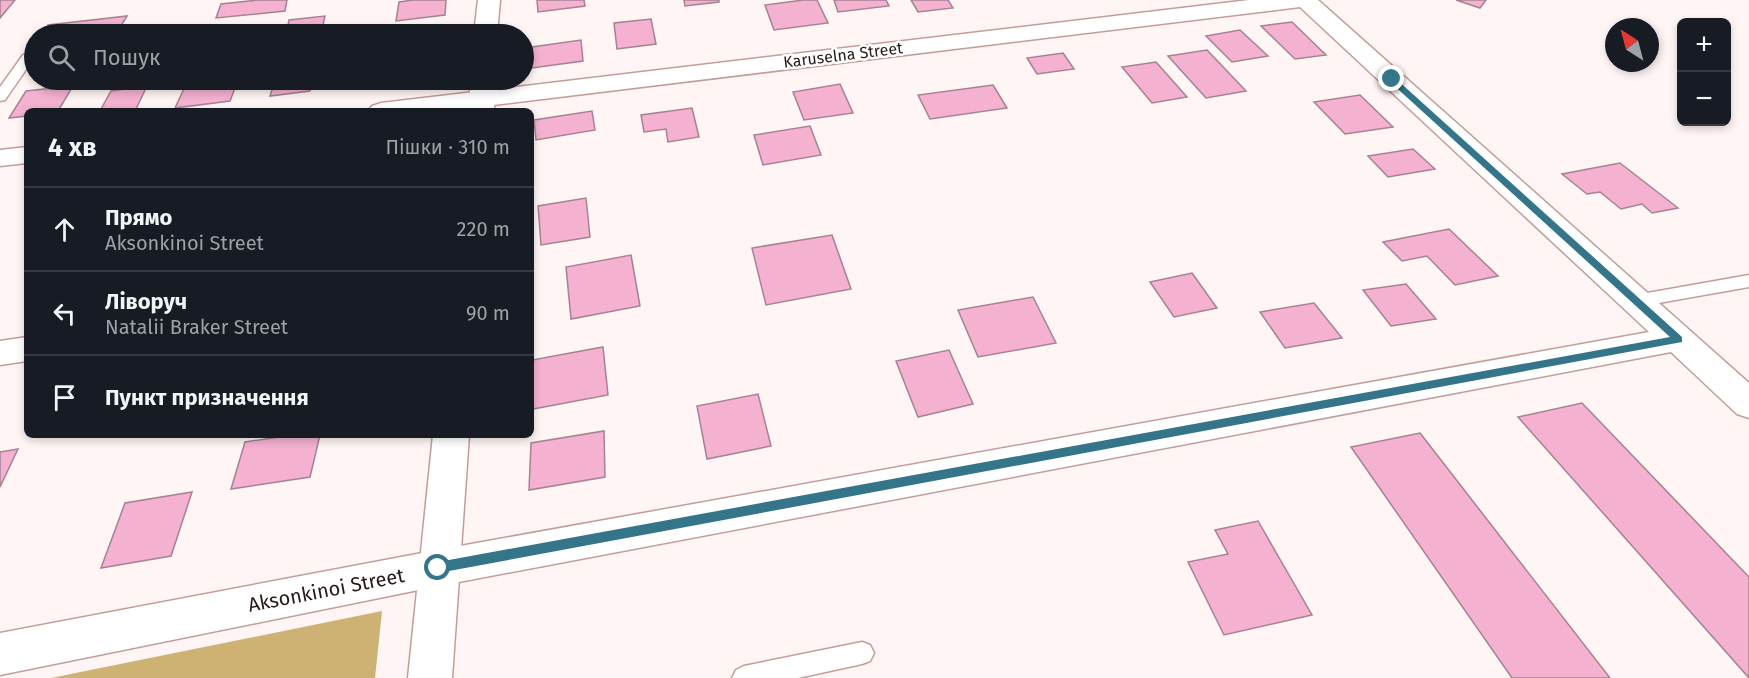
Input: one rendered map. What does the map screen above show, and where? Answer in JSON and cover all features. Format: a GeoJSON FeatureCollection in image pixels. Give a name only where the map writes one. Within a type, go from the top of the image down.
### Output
{"type":"FeatureCollection","features":[{"type":"Feature","properties":{"kind":"street"},"geometry":{"type":"LineString","coordinates":[[487,24],[489,0]]}},
{"type":"Feature","properties":{"kind":"street"},"geometry":{"type":"LineString","coordinates":[[1305,0],[1749,404]]}},
{"type":"Feature","properties":{"kind":"street","name":"Karuselna Street"},"geometry":{"type":"LineString","coordinates":[[534,90],[1305,0]]}},
{"type":"Feature","properties":{"kind":"street","name":"Karuselna Street"},"geometry":{"type":"LineString","coordinates":[[401,108],[533,90]]}},
{"type":"Feature","properties":{"kind":"street"},"geometry":{"type":"LineString","coordinates":[[0,158],[24,155]]}},
{"type":"Feature","properties":{"kind":"street","name":"Aksonkinoi Street"},"geometry":{"type":"LineString","coordinates":[[0,654],[438,568],[1678,339]]}},
{"type":"Feature","properties":{"kind":"street"},"geometry":{"type":"LineString","coordinates":[[0,353],[24,349]]}},
{"type":"Feature","properties":{"kind":"street"},"geometry":{"type":"LineString","coordinates":[[430,678],[451,438]]}},
{"type":"Feature","properties":{"kind":"lane"},"geometry":{"type":"LineString","coordinates":[[0,97],[24,64]]}},
{"type":"Feature","properties":{"kind":"lane"},"geometry":{"type":"LineString","coordinates":[[1636,301],[1749,281]]}},
{"type":"Feature","properties":{"kind":"lane"},"geometry":{"type":"LineString","coordinates":[[744,678],[862,653]]}},
{"type":"Feature","properties":{"kind":"shaded area"},"geometry":{"type":"Polygon","coordinates":[[[382,611],[375,678],[51,678],[382,611]]]}},
{"type":"Feature","properties":{"kind":"building"},"geometry":{"type":"Polygon","coordinates":[[[0,0],[15,0],[0,18],[0,0]]]}},
{"type":"Feature","properties":{"kind":"building"},"geometry":{"type":"Polygon","coordinates":[[[287,0],[285,11],[216,18],[221,4],[287,0]]]}},
{"type":"Feature","properties":{"kind":"building"},"geometry":{"type":"Polygon","coordinates":[[[446,0],[445,15],[396,21],[399,2],[446,0]]]}},
{"type":"Feature","properties":{"kind":"building"},"geometry":{"type":"Polygon","coordinates":[[[537,0],[584,0],[585,6],[538,12],[537,0]]]}},
{"type":"Feature","properties":{"kind":"building"},"geometry":{"type":"Polygon","coordinates":[[[684,0],[719,0],[719,2],[685,6],[684,0]]]}},
{"type":"Feature","properties":{"kind":"building"},"geometry":{"type":"Polygon","coordinates":[[[817,0],[828,23],[774,30],[765,5],[817,0]]]}},
{"type":"Feature","properties":{"kind":"building"},"geometry":{"type":"Polygon","coordinates":[[[834,0],[886,0],[889,6],[838,12],[834,0]]]}},
{"type":"Feature","properties":{"kind":"building"},"geometry":{"type":"Polygon","coordinates":[[[911,0],[948,0],[953,8],[918,12],[911,0]]]}},
{"type":"Feature","properties":{"kind":"building"},"geometry":{"type":"Polygon","coordinates":[[[1456,0],[1486,0],[1480,8],[1456,0]]]}},
{"type":"Feature","properties":{"kind":"building"},"geometry":{"type":"Polygon","coordinates":[[[127,16],[122,24],[57,24],[127,16]]]}},
{"type":"Feature","properties":{"kind":"building"},"geometry":{"type":"Polygon","coordinates":[[[325,16],[323,24],[288,24],[289,20],[325,16]]]}},
{"type":"Feature","properties":{"kind":"building"},"geometry":{"type":"Polygon","coordinates":[[[651,19],[656,44],[617,49],[614,23],[651,19]]]}},
{"type":"Feature","properties":{"kind":"building"},"geometry":{"type":"Polygon","coordinates":[[[1292,22],[1326,55],[1295,59],[1261,26],[1292,22]]]}},
{"type":"Feature","properties":{"kind":"building"},"geometry":{"type":"Polygon","coordinates":[[[1240,30],[1268,56],[1232,62],[1206,36],[1240,30]]]}},
{"type":"Feature","properties":{"kind":"building"},"geometry":{"type":"Polygon","coordinates":[[[581,40],[583,61],[534,68],[534,47],[581,40]]]}},
{"type":"Feature","properties":{"kind":"building"},"geometry":{"type":"Polygon","coordinates":[[[1207,50],[1246,91],[1206,98],[1168,56],[1207,50]]]}},
{"type":"Feature","properties":{"kind":"building"},"geometry":{"type":"Polygon","coordinates":[[[1063,53],[1074,69],[1037,74],[1027,58],[1063,53]]]}},
{"type":"Feature","properties":{"kind":"building"},"geometry":{"type":"Polygon","coordinates":[[[1156,62],[1187,97],[1152,103],[1122,67],[1156,62]]]}},
{"type":"Feature","properties":{"kind":"building"},"geometry":{"type":"Polygon","coordinates":[[[840,84],[853,113],[804,120],[793,92],[840,84]]]}},
{"type":"Feature","properties":{"kind":"building"},"geometry":{"type":"Polygon","coordinates":[[[993,85],[1007,108],[930,119],[918,95],[993,85]]]}},
{"type":"Feature","properties":{"kind":"building"},"geometry":{"type":"Polygon","coordinates":[[[71,90],[60,108],[24,108],[24,116],[9,118],[26,91],[71,90]]]}},
{"type":"Feature","properties":{"kind":"building"},"geometry":{"type":"Polygon","coordinates":[[[145,90],[136,108],[102,108],[111,91],[145,90]]]}},
{"type":"Feature","properties":{"kind":"building"},"geometry":{"type":"Polygon","coordinates":[[[183,90],[234,90],[230,101],[175,108],[183,90]]]}},
{"type":"Feature","properties":{"kind":"building"},"geometry":{"type":"Polygon","coordinates":[[[272,90],[310,90],[310,91],[270,96],[272,90]]]}},
{"type":"Feature","properties":{"kind":"building"},"geometry":{"type":"Polygon","coordinates":[[[1360,95],[1393,127],[1345,134],[1314,102],[1360,95]]]}},
{"type":"Feature","properties":{"kind":"building"},"geometry":{"type":"Polygon","coordinates":[[[692,108],[699,137],[668,142],[666,129],[644,132],[641,115],[692,108]]]}},
{"type":"Feature","properties":{"kind":"building"},"geometry":{"type":"Polygon","coordinates":[[[592,111],[595,130],[536,140],[534,120],[592,111]]]}},
{"type":"Feature","properties":{"kind":"building"},"geometry":{"type":"Polygon","coordinates":[[[810,126],[821,155],[763,165],[754,135],[810,126]]]}},
{"type":"Feature","properties":{"kind":"building"},"geometry":{"type":"Polygon","coordinates":[[[1413,149],[1435,169],[1388,177],[1368,156],[1413,149]]]}},
{"type":"Feature","properties":{"kind":"building"},"geometry":{"type":"Polygon","coordinates":[[[1620,163],[1678,208],[1652,213],[1642,204],[1621,209],[1600,192],[1587,194],[1562,174],[1620,163]]]}},
{"type":"Feature","properties":{"kind":"building"},"geometry":{"type":"Polygon","coordinates":[[[586,198],[590,237],[541,245],[538,206],[586,198]]]}},
{"type":"Feature","properties":{"kind":"building"},"geometry":{"type":"Polygon","coordinates":[[[1449,229],[1498,276],[1455,285],[1427,256],[1402,261],[1383,242],[1449,229]]]}},
{"type":"Feature","properties":{"kind":"building"},"geometry":{"type":"Polygon","coordinates":[[[832,235],[851,289],[766,305],[752,248],[832,235]]]}},
{"type":"Feature","properties":{"kind":"building"},"geometry":{"type":"Polygon","coordinates":[[[631,255],[640,306],[571,319],[566,267],[631,255]]]}},
{"type":"Feature","properties":{"kind":"building"},"geometry":{"type":"Polygon","coordinates":[[[1192,273],[1217,308],[1174,317],[1150,282],[1192,273]]]}},
{"type":"Feature","properties":{"kind":"building"},"geometry":{"type":"Polygon","coordinates":[[[1406,284],[1436,319],[1391,326],[1363,290],[1406,284]]]}},
{"type":"Feature","properties":{"kind":"building"},"geometry":{"type":"Polygon","coordinates":[[[1033,297],[1056,343],[978,357],[958,310],[1033,297]]]}},
{"type":"Feature","properties":{"kind":"building"},"geometry":{"type":"Polygon","coordinates":[[[1314,303],[1342,338],[1285,348],[1260,312],[1314,303]]]}},
{"type":"Feature","properties":{"kind":"building"},"geometry":{"type":"Polygon","coordinates":[[[603,347],[608,395],[534,409],[534,360],[603,347]]]}},
{"type":"Feature","properties":{"kind":"building"},"geometry":{"type":"Polygon","coordinates":[[[949,350],[973,404],[918,417],[896,361],[949,350]]]}},
{"type":"Feature","properties":{"kind":"building"},"geometry":{"type":"Polygon","coordinates":[[[758,394],[771,446],[707,459],[697,406],[758,394]]]}},
{"type":"Feature","properties":{"kind":"building"},"geometry":{"type":"Polygon","coordinates":[[[1582,403],[1749,577],[1749,678],[1518,417],[1582,403]]]}},
{"type":"Feature","properties":{"kind":"building"},"geometry":{"type":"Polygon","coordinates":[[[604,431],[605,477],[529,490],[531,443],[604,431]]]}},
{"type":"Feature","properties":{"kind":"building"},"geometry":{"type":"Polygon","coordinates":[[[1420,433],[1610,678],[1512,678],[1351,447],[1420,433]]]}},
{"type":"Feature","properties":{"kind":"building"},"geometry":{"type":"Polygon","coordinates":[[[272,438],[319,438],[310,477],[231,489],[245,442],[272,438]]]}},
{"type":"Feature","properties":{"kind":"building"},"geometry":{"type":"Polygon","coordinates":[[[18,449],[0,487],[0,452],[18,449]]]}},
{"type":"Feature","properties":{"kind":"building"},"geometry":{"type":"Polygon","coordinates":[[[192,492],[171,556],[101,568],[125,503],[192,492]]]}},
{"type":"Feature","properties":{"kind":"building"},"geometry":{"type":"Polygon","coordinates":[[[1258,521],[1312,615],[1224,635],[1188,562],[1228,554],[1215,530],[1258,521]]]}},
{"type":"Feature","properties":{"kind":"route"},"geometry":{"type":"LineString","coordinates":[[438,568],[1678,339],[1392,79]]}}]}
